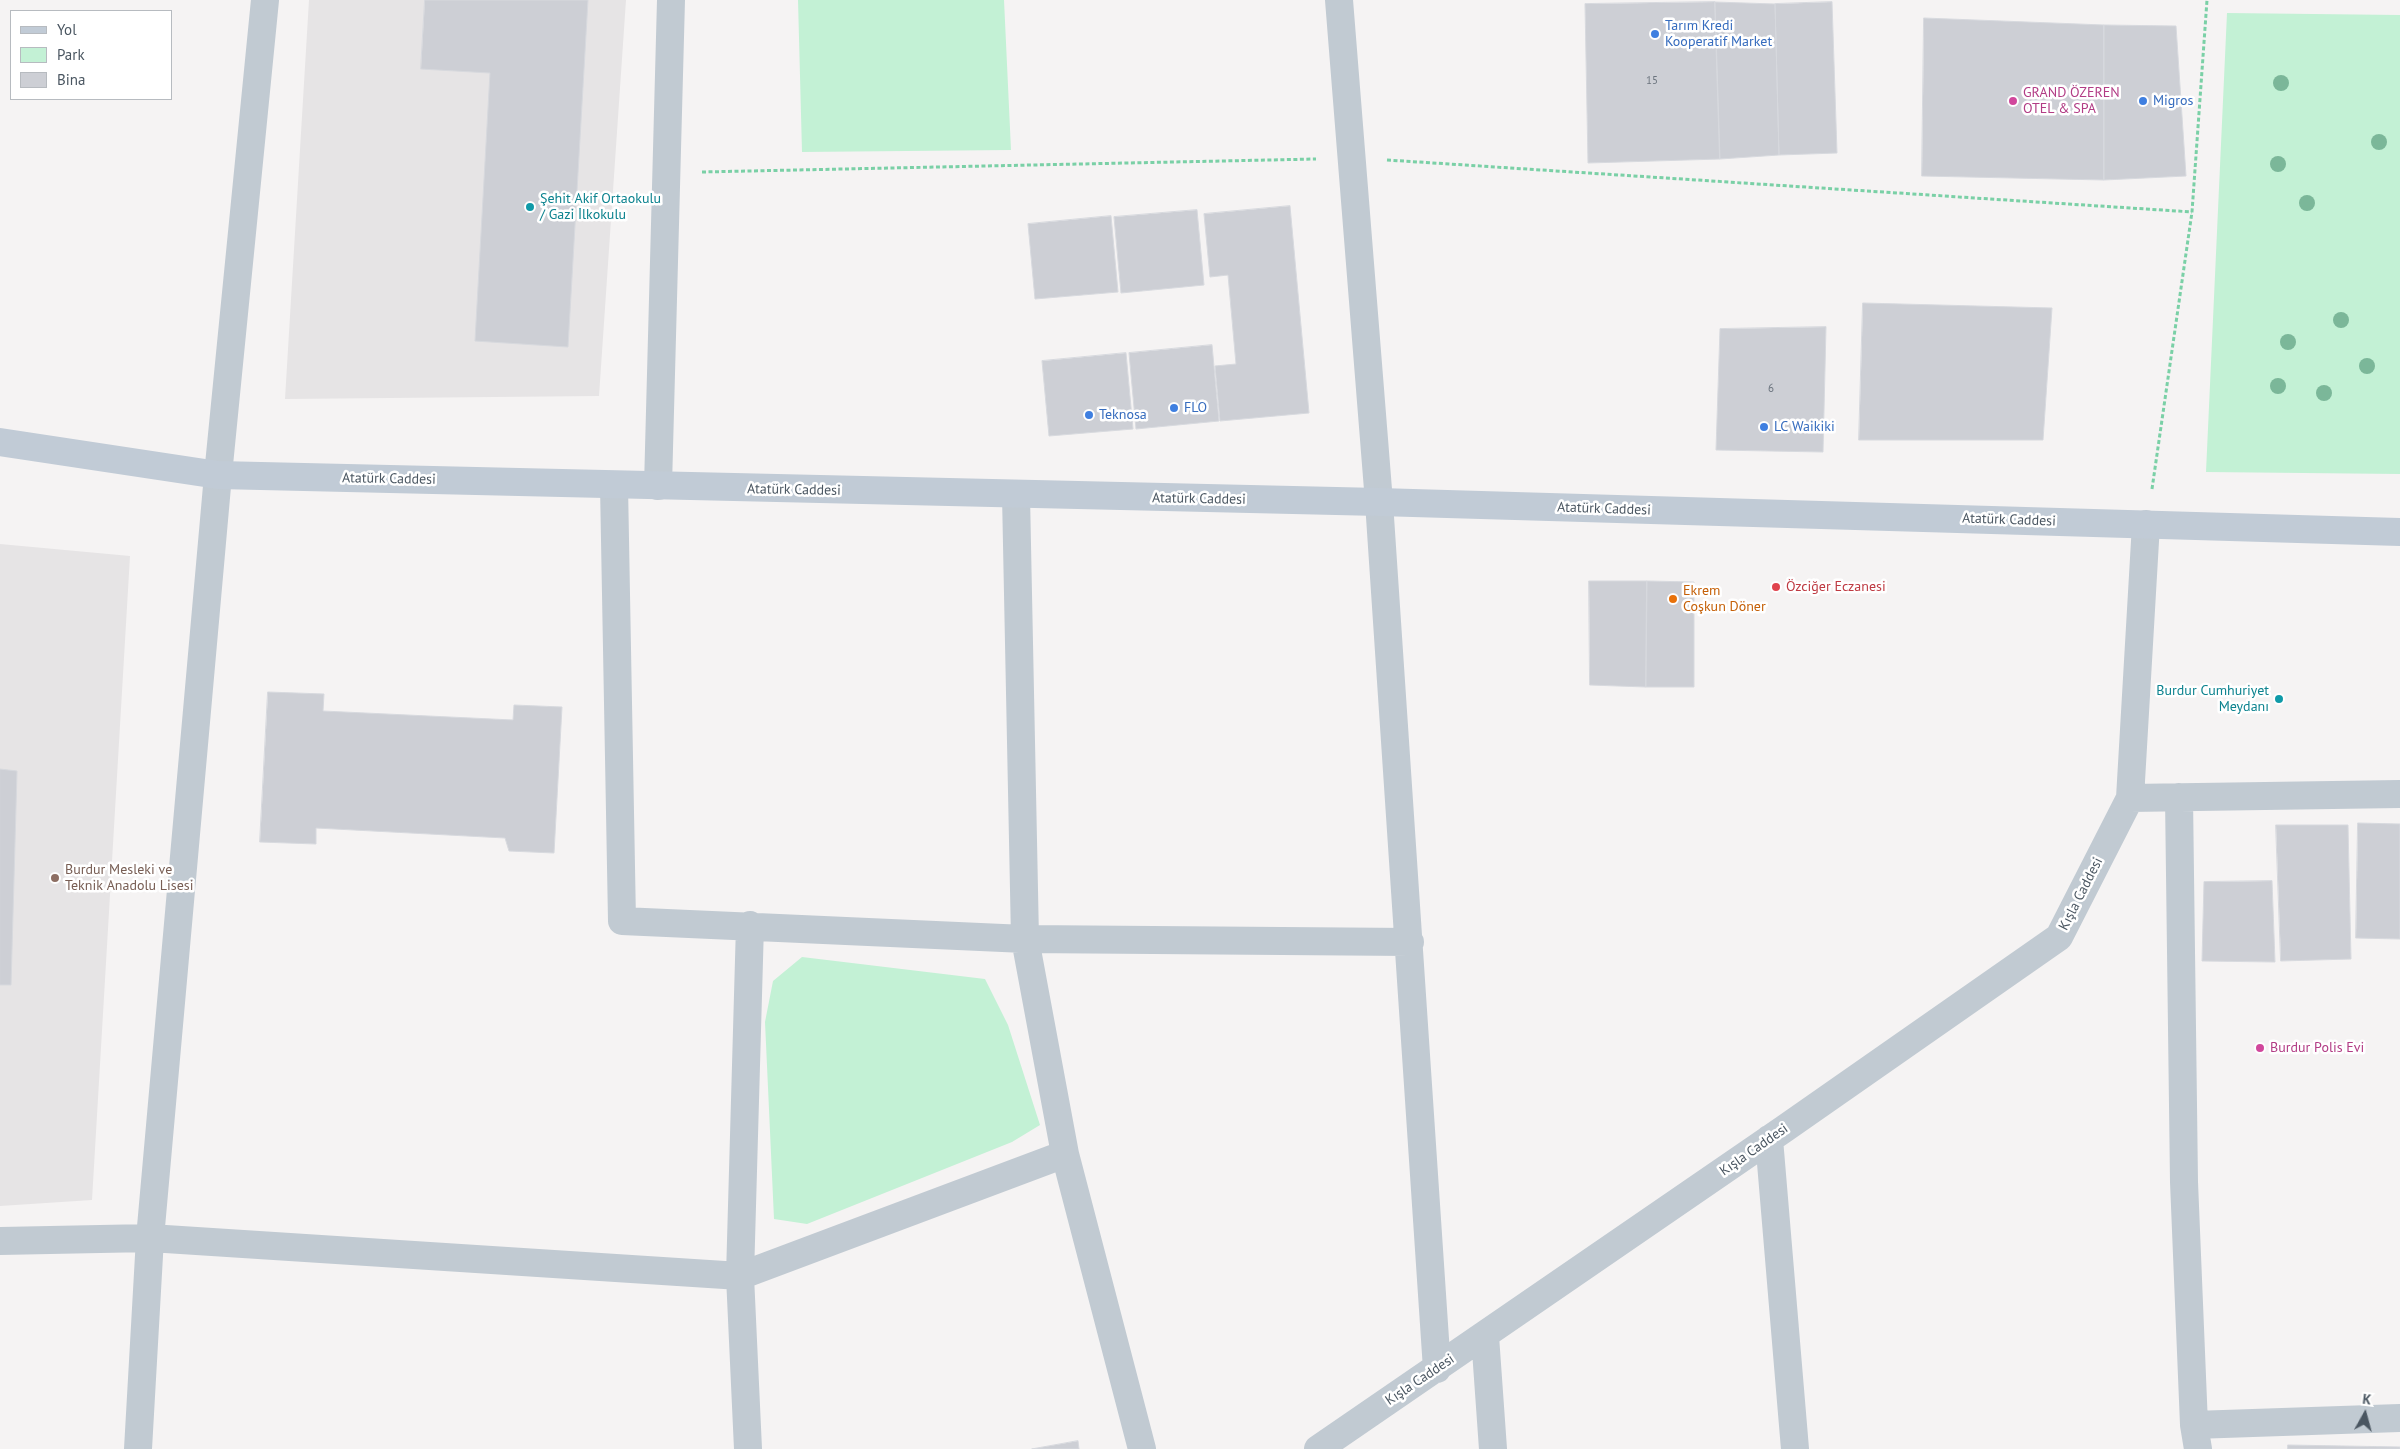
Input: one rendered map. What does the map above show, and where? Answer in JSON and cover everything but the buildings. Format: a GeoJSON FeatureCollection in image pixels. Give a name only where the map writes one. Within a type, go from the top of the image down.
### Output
{"type":"FeatureCollection","features":[{"type":"Feature","properties":{"kind":"main road","name":"Atatürk Caddesi"},"geometry":{"type":"LineString","coordinates":[[0,442],[218,475],[1379,502],[2400,532]]}},
{"type":"Feature","properties":{"kind":"street"},"geometry":{"type":"LineString","coordinates":[[138,1449],[150,1238],[218,475],[264,0]]}},
{"type":"Feature","properties":{"kind":"street"},"geometry":{"type":"LineString","coordinates":[[658,486],[671,0]]}},
{"type":"Feature","properties":{"kind":"street"},"geometry":{"type":"LineString","coordinates":[[1339,0],[1379,502],[1410,942],[1437,1369]]}},
{"type":"Feature","properties":{"kind":"street"},"geometry":{"type":"LineString","coordinates":[[614,485],[622,921],[750,925],[1025,939],[1410,942]]}},
{"type":"Feature","properties":{"kind":"street"},"geometry":{"type":"LineString","coordinates":[[1016,495],[1025,939],[1065,1154],[1142,1449]]}},
{"type":"Feature","properties":{"kind":"street"},"geometry":{"type":"LineString","coordinates":[[2146,524],[2130,798],[2400,794]]}},
{"type":"Feature","properties":{"kind":"street"},"geometry":{"type":"LineString","coordinates":[[2179,797],[2184,1182],[2196,1437],[2400,1418]]}},
{"type":"Feature","properties":{"kind":"street","name":"Kışla Caddesi"},"geometry":{"type":"LineString","coordinates":[[1318,1449],[1485,1336],[2059,937],[2130,798]]}},
{"type":"Feature","properties":{"kind":"street"},"geometry":{"type":"LineString","coordinates":[[748,1449],[740,1276],[750,925]]}},
{"type":"Feature","properties":{"kind":"street"},"geometry":{"type":"LineString","coordinates":[[1769,1139],[1795,1449]]}},
{"type":"Feature","properties":{"kind":"street"},"geometry":{"type":"LineString","coordinates":[[0,1241],[150,1238],[740,1276],[1065,1154]]}},
{"type":"Feature","properties":{"kind":"street"},"geometry":{"type":"LineString","coordinates":[[1485,1336],[1493,1449]]}},
{"type":"Feature","properties":{"kind":"path"},"geometry":{"type":"LineString","coordinates":[[2146,524],[2192,212],[2207,0]]}},
{"type":"Feature","properties":{"kind":"path"},"geometry":{"type":"LineString","coordinates":[[666,173],[1352,158],[2192,212]]}},
{"type":"Feature","properties":{"kind":"shaded area"},"geometry":{"type":"Polygon","coordinates":[[[309,0],[626,0],[599,396],[285,399],[309,0]]]}},
{"type":"Feature","properties":{"kind":"shaded area","name":"Burdur Mesleki ve Teknik Anadolu Lisesi"},"geometry":{"type":"Polygon","coordinates":[[[0,544],[130,556],[92,1200],[0,1206],[0,544]]]}},
{"type":"Feature","properties":{"kind":"green space"},"geometry":{"type":"Polygon","coordinates":[[[798,0],[1004,0],[1011,150],[802,152],[798,0]]]}},
{"type":"Feature","properties":{"kind":"green space"},"geometry":{"type":"Polygon","coordinates":[[[2227,13],[2400,15],[2400,474],[2206,472],[2227,13]]]}},
{"type":"Feature","properties":{"kind":"green space"},"geometry":{"type":"Polygon","coordinates":[[[802,957],[985,979],[1008,1025],[1040,1125],[1012,1142],[807,1224],[774,1219],[765,1022],[773,981],[802,957]]]}},
{"type":"Feature","properties":{"kind":"place","name":"Tarım Kredi Kooperatif Market"},"geometry":{"type":"Point","coordinates":[1655,34]}},
{"type":"Feature","properties":{"kind":"place","name":"GRAND ÖZEREN OTEL & SPA"},"geometry":{"type":"Point","coordinates":[2013,101]}},
{"type":"Feature","properties":{"kind":"place","name":"Migros"},"geometry":{"type":"Point","coordinates":[2143,101]}},
{"type":"Feature","properties":{"kind":"place","name":"Şehit Akif Ortaokulu / Gazi İlkokulu"},"geometry":{"type":"Point","coordinates":[530,207]}},
{"type":"Feature","properties":{"kind":"place","name":"FLO"},"geometry":{"type":"Point","coordinates":[1174,408]}},
{"type":"Feature","properties":{"kind":"place","name":"Teknosa"},"geometry":{"type":"Point","coordinates":[1089,415]}},
{"type":"Feature","properties":{"kind":"place","name":"LC Waikiki"},"geometry":{"type":"Point","coordinates":[1764,427]}},
{"type":"Feature","properties":{"kind":"place","name":"Özciğer Eczanesi"},"geometry":{"type":"Point","coordinates":[1776,587]}},
{"type":"Feature","properties":{"kind":"place","name":"Ekrem Coşkun Döner"},"geometry":{"type":"Point","coordinates":[1673,599]}},
{"type":"Feature","properties":{"kind":"place","name":"Burdur Cumhuriyet Meydanı"},"geometry":{"type":"Point","coordinates":[2279,699]}},
{"type":"Feature","properties":{"kind":"place","name":"Burdur Mesleki ve Teknik Anadolu Lisesi"},"geometry":{"type":"Point","coordinates":[55,878]}},
{"type":"Feature","properties":{"kind":"place","name":"Burdur Polis Evi"},"geometry":{"type":"Point","coordinates":[2260,1048]}}]}
